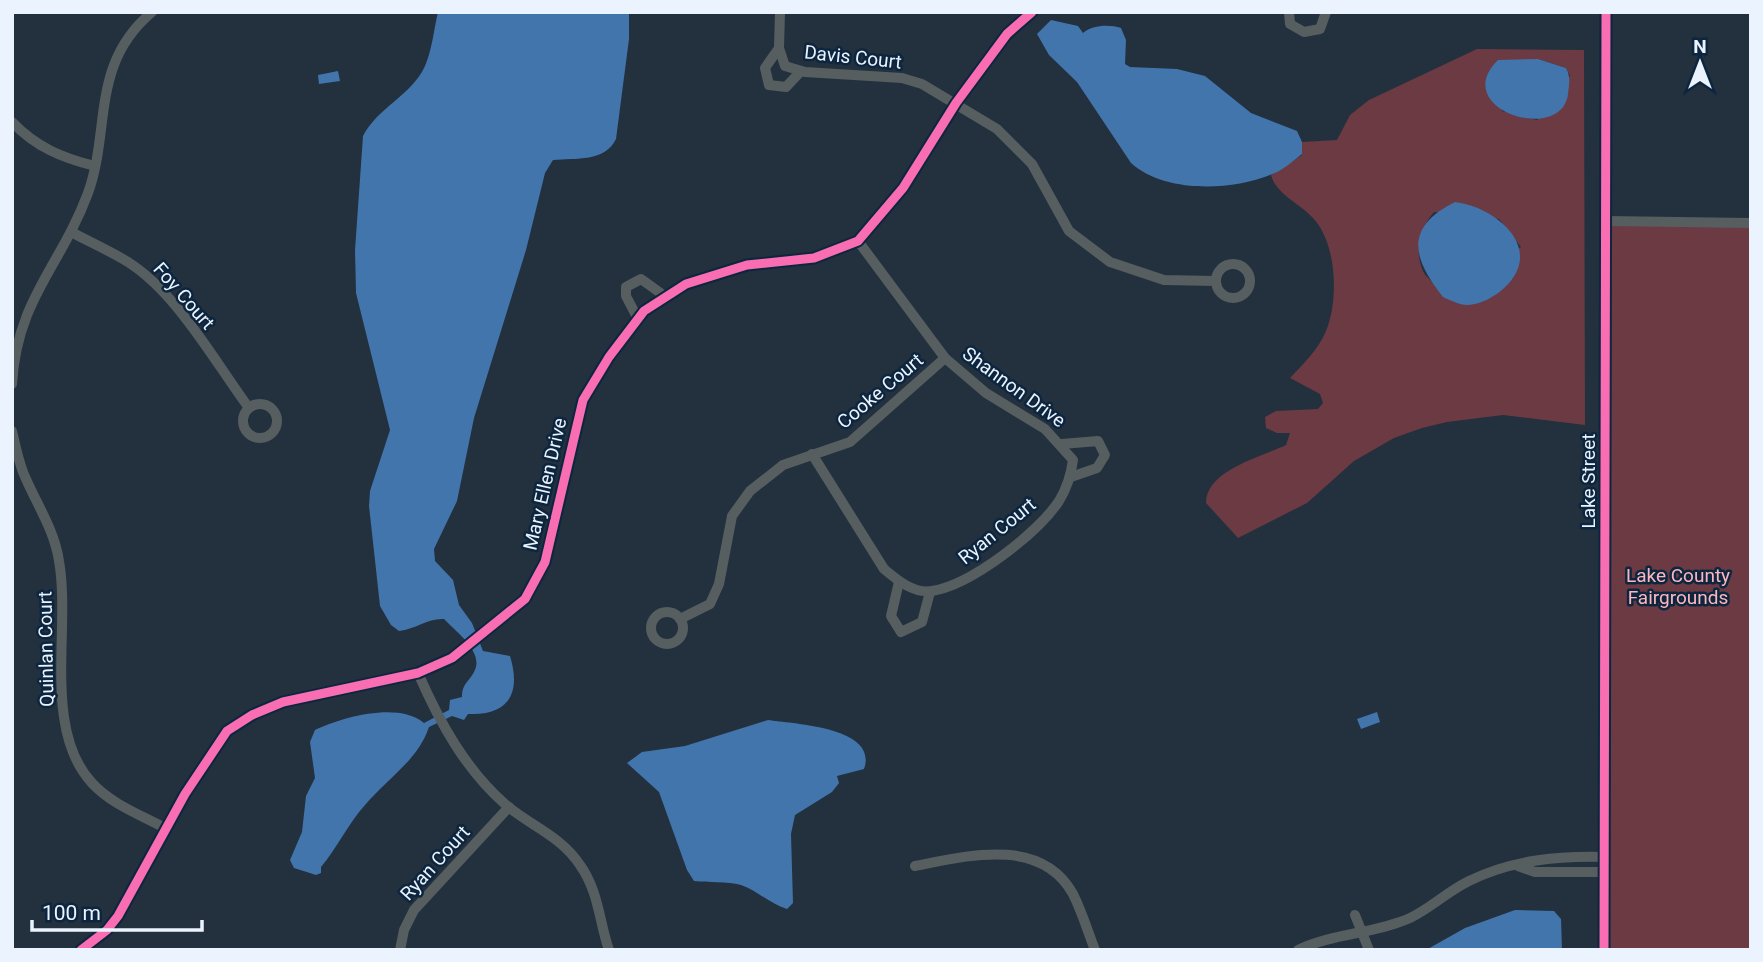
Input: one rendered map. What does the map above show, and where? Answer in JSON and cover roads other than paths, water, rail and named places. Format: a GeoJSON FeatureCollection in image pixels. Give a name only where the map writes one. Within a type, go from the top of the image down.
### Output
{"type":"FeatureCollection","features":[{"type":"Feature","properties":{"kind":"street"},"geometry":{"type":"LineString","coordinates":[[12,384],[24,318],[36,291],[71,232],[89,190],[108,80],[126,42],[152,12]]}},
{"type":"Feature","properties":{"kind":"street"},"geometry":{"type":"LineString","coordinates":[[780,12],[779,48],[765,68],[769,85],[786,87],[801,71]]}},
{"type":"Feature","properties":{"kind":"street","name":"Mary Ellen Drive"},"geometry":{"type":"LineString","coordinates":[[81,950],[107,930],[118,915],[165,828],[214,747],[227,731],[252,715],[283,702],[418,673],[452,658],[526,599],[545,562],[583,400],[609,357],[644,311],[686,284],[747,265],[814,258],[858,241],[903,188],[956,103],[1007,34],[1032,12]]}},
{"type":"Feature","properties":{"kind":"street"},"geometry":{"type":"LineString","coordinates":[[1289,12],[1290,24],[1304,32],[1320,29],[1326,12]]}},
{"type":"Feature","properties":{"kind":"street","name":"Lake Street"},"geometry":{"type":"LineString","coordinates":[[1604,950],[1606,12]]}},
{"type":"Feature","properties":{"kind":"street","name":"Davis Court"},"geometry":{"type":"LineString","coordinates":[[779,48],[785,66],[801,71],[902,78],[922,84],[997,129],[1032,164],[1069,231],[1110,262],[1164,280],[1216,281]]}},
{"type":"Feature","properties":{"kind":"street"},"geometry":{"type":"LineString","coordinates":[[12,122],[29,140],[65,159],[95,166]]}},
{"type":"Feature","properties":{"kind":"street"},"geometry":{"type":"LineString","coordinates":[[1606,221],[1751,223]]}},
{"type":"Feature","properties":{"kind":"street","name":"Foy Court"},"geometry":{"type":"LineString","coordinates":[[71,232],[129,263],[153,282],[174,305],[249,408]]}},
{"type":"Feature","properties":{"kind":"street","name":"Shannon Drive"},"geometry":{"type":"LineString","coordinates":[[858,241],[946,358],[986,393],[1045,429],[1062,444],[1073,460]]}},
{"type":"Feature","properties":{"kind":"street"},"geometry":{"type":"LineString","coordinates":[[638,319],[626,296],[626,286],[641,279],[666,297]]}},
{"type":"Feature","properties":{"kind":"street"},"geometry":{"type":"LineString","coordinates":[[12,314],[24,318]]}},
{"type":"Feature","properties":{"kind":"street","name":"Cooke Court"},"geometry":{"type":"LineString","coordinates":[[680,619],[710,604],[719,584],[732,516],[750,491],[783,465],[850,442],[946,358]]}},
{"type":"Feature","properties":{"kind":"street","name":"Quinlan Court"},"geometry":{"type":"LineString","coordinates":[[12,431],[23,473],[47,522],[59,561],[65,717],[70,746],[81,769],[108,797],[165,828]]}},
{"type":"Feature","properties":{"kind":"street"},"geometry":{"type":"LineString","coordinates":[[1062,444],[1098,441],[1105,455],[1097,468],[1071,477]]}},
{"type":"Feature","properties":{"kind":"street"},"geometry":{"type":"LineString","coordinates":[[812,454],[884,569],[899,582],[930,592],[922,622],[901,632],[891,616],[899,582]]}},
{"type":"Feature","properties":{"kind":"street","name":"Ryan Court"},"geometry":{"type":"LineString","coordinates":[[930,592],[958,583],[982,570],[1044,520],[1071,477],[1073,460]]}},
{"type":"Feature","properties":{"kind":"street"},"geometry":{"type":"LineString","coordinates":[[418,673],[433,708],[465,760],[509,807],[545,830],[579,863],[598,901],[608,949]]}},
{"type":"Feature","properties":{"kind":"street","name":"Ryan Court"},"geometry":{"type":"LineString","coordinates":[[400,950],[404,930],[414,911],[509,807]]}},
{"type":"Feature","properties":{"kind":"street"},"geometry":{"type":"LineString","coordinates":[[915,866],[973,855],[1002,854],[1041,863],[1060,877],[1072,894],[1095,950]]}},
{"type":"Feature","properties":{"kind":"street"},"geometry":{"type":"LineString","coordinates":[[1298,950],[1314,942],[1365,933],[1411,917],[1469,881],[1518,866],[1529,859],[1604,857]]}},
{"type":"Feature","properties":{"kind":"street"},"geometry":{"type":"LineString","coordinates":[[1518,866],[1535,872],[1604,872]]}},
{"type":"Feature","properties":{"kind":"street"},"geometry":{"type":"LineString","coordinates":[[1355,915],[1365,933],[1369,950]]}},
{"type":"Feature","properties":{"kind":"water"},"geometry":{"type":"Polygon","coordinates":[[[438,12],[629,12],[629,39],[616,139],[605,152],[597,155],[553,160],[545,173],[526,250],[474,418],[457,501],[434,549],[435,561],[453,580],[459,605],[472,623],[483,651],[510,656],[513,691],[503,706],[494,711],[468,714],[464,720],[452,716],[429,727],[418,749],[359,812],[321,867],[321,873],[316,875],[294,868],[290,860],[302,832],[306,796],[315,778],[310,742],[315,730],[356,716],[386,712],[401,713],[424,723],[449,710],[450,700],[462,697],[464,686],[476,665],[473,650],[444,619],[399,631],[391,625],[380,606],[369,506],[370,491],[390,430],[356,293],[355,250],[363,136],[377,117],[419,76],[429,53],[438,12]]]}},
{"type":"Feature","properties":{"kind":"water"},"geometry":{"type":"Polygon","coordinates":[[[1051,20],[1078,26],[1083,33],[1101,26],[1121,28],[1126,40],[1125,64],[1130,67],[1177,69],[1205,76],[1251,113],[1297,131],[1302,142],[1302,154],[1274,173],[1236,184],[1179,184],[1145,173],[1131,163],[1077,82],[1049,55],[1037,34],[1051,20]]]}},
{"type":"Feature","properties":{"kind":"water"},"geometry":{"type":"Polygon","coordinates":[[[1538,59],[1568,71],[1568,94],[1561,109],[1548,117],[1530,119],[1497,106],[1487,93],[1486,78],[1498,60],[1538,59]]]}},
{"type":"Feature","properties":{"kind":"water"},"geometry":{"type":"Polygon","coordinates":[[[338,71],[340,81],[319,84],[318,75],[338,71]]]}},
{"type":"Feature","properties":{"kind":"water"},"geometry":{"type":"Polygon","coordinates":[[[1455,202],[1486,212],[1500,221],[1518,246],[1520,260],[1515,274],[1503,289],[1483,302],[1469,305],[1443,297],[1425,270],[1418,245],[1420,233],[1427,222],[1455,202]]]}},
{"type":"Feature","properties":{"kind":"water"},"geometry":{"type":"Polygon","coordinates":[[[1377,712],[1380,722],[1361,729],[1357,719],[1377,712]]]}},
{"type":"Feature","properties":{"kind":"water"},"geometry":{"type":"Polygon","coordinates":[[[768,720],[831,730],[859,744],[865,755],[864,769],[837,776],[839,783],[832,792],[795,815],[791,834],[793,903],[787,909],[741,885],[694,881],[687,870],[659,792],[627,763],[642,752],[685,746],[768,720]]]}},
{"type":"Feature","properties":{"kind":"water"},"geometry":{"type":"Polygon","coordinates":[[[1515,910],[1554,911],[1561,919],[1562,950],[1426,950],[1465,928],[1515,910]]]}},
{"type":"Feature","properties":{"kind":"park label","name":"Lake County Fairgrounds"},"geometry":{"type":"Point","coordinates":[1678,586]}}]}
